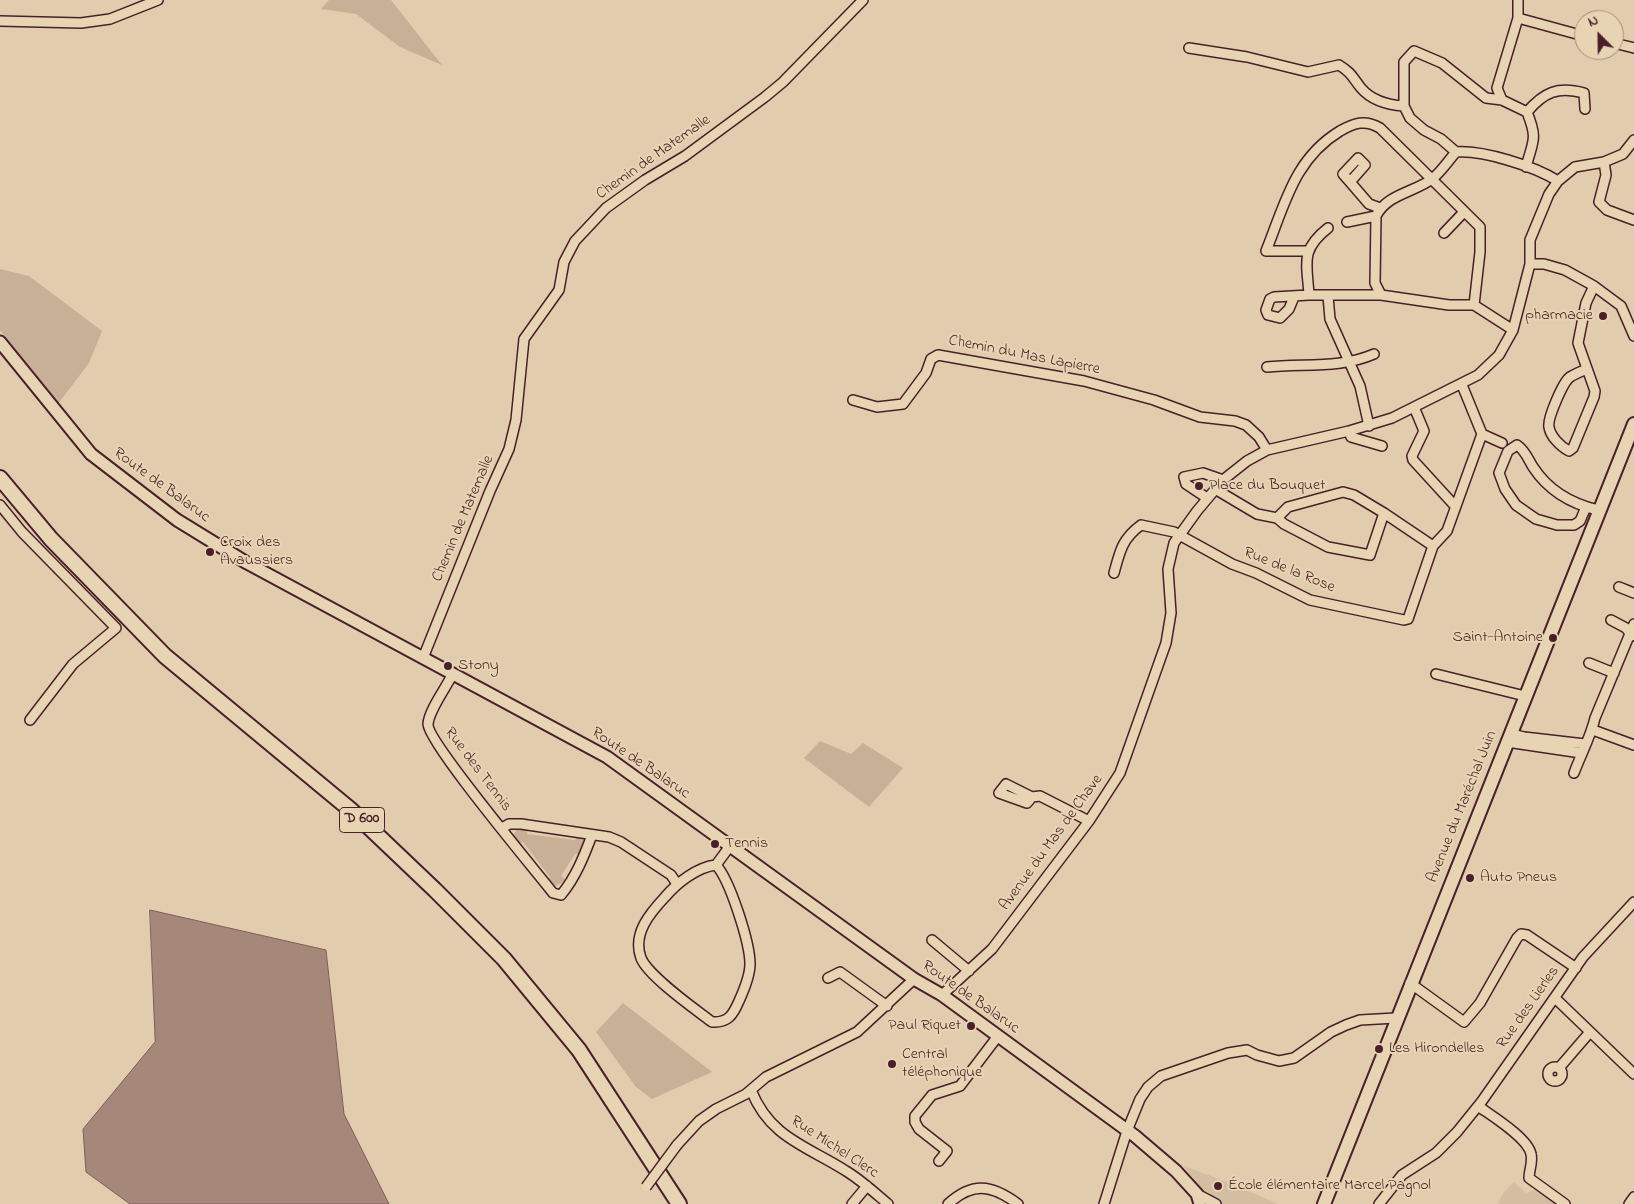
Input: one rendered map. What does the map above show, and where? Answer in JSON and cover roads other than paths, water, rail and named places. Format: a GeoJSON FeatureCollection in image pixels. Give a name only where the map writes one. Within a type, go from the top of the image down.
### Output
{"type":"FeatureCollection","features":[{"type":"Feature","properties":{"kind":"main road","name":"Avenue du Maréchal Juin"},"geometry":{"type":"LineString","coordinates":[[1324,1204],[1396,1018],[1509,738],[1592,509],[1634,424]]}},
{"type":"Feature","properties":{"kind":"main road","name":"D 600"},"geometry":{"type":"LineString","coordinates":[[0,478],[69,559],[164,656],[352,811],[504,959],[578,1050],[678,1204]]}},
{"type":"Feature","properties":{"kind":"street"},"geometry":{"type":"LineString","coordinates":[[0,21],[81,23],[110,19],[158,0]]}},
{"type":"Feature","properties":{"kind":"street","name":"Chemin de Matemalle"},"geometry":{"type":"LineString","coordinates":[[423,658],[490,491],[509,449],[516,420],[524,339],[559,290],[564,262],[575,241],[606,208],[645,180],[685,156],[783,82],[863,0]]}},
{"type":"Feature","properties":{"kind":"street"},"geometry":{"type":"LineString","coordinates":[[1502,100],[1497,88],[1518,18],[1518,0]]}},
{"type":"Feature","properties":{"kind":"street"},"geometry":{"type":"LineString","coordinates":[[1518,18],[1574,33]]}},
{"type":"Feature","properties":{"kind":"street"},"geometry":{"type":"LineString","coordinates":[[1189,48],[1247,57],[1308,72],[1339,66],[1352,73],[1361,89],[1380,102],[1404,106]]}},
{"type":"Feature","properties":{"kind":"street"},"geometry":{"type":"LineString","coordinates":[[1526,167],[1534,144],[1533,127],[1526,112],[1502,100],[1486,98],[1442,63],[1414,52],[1404,62],[1404,106],[1410,118],[1424,130],[1441,139],[1456,152],[1476,152],[1526,167],[1558,181]]}},
{"type":"Feature","properties":{"kind":"street"},"geometry":{"type":"LineString","coordinates":[[1526,112],[1540,97],[1569,88],[1584,93],[1585,108]]}},
{"type":"Feature","properties":{"kind":"street"},"geometry":{"type":"LineString","coordinates":[[1307,251],[1266,251],[1303,164],[1329,138],[1363,121],[1371,123],[1380,128],[1480,227],[1474,305]]}},
{"type":"Feature","properties":{"kind":"street","name":"Avenue du Mas de Chave"},"geometry":{"type":"LineString","coordinates":[[942,995],[992,950],[1089,821],[1120,773],[1166,643],[1171,613],[1168,569],[1174,543],[1207,498],[1223,480],[1247,461],[1267,450],[1368,426],[1462,385],[1478,375],[1499,355],[1513,330],[1530,264],[1530,240],[1549,194],[1558,181],[1575,167],[1604,162],[1623,154],[1634,140]]}},
{"type":"Feature","properties":{"kind":"street"},"geometry":{"type":"LineString","coordinates":[[1348,222],[1378,212],[1400,195],[1431,180],[1456,152]]}},
{"type":"Feature","properties":{"kind":"street"},"geometry":{"type":"LineString","coordinates":[[1604,162],[1606,175],[1599,202],[1607,210],[1634,220]]}},
{"type":"Feature","properties":{"kind":"street"},"geometry":{"type":"LineString","coordinates":[[1350,182],[1378,212]]}},
{"type":"Feature","properties":{"kind":"street"},"geometry":{"type":"LineString","coordinates":[[1378,212],[1374,283],[1381,295]]}},
{"type":"Feature","properties":{"kind":"street"},"geometry":{"type":"LineString","coordinates":[[1444,233],[1464,212]]}},
{"type":"Feature","properties":{"kind":"street"},"geometry":{"type":"LineString","coordinates":[[1309,295],[1307,251],[1314,239],[1328,228]]}},
{"type":"Feature","properties":{"kind":"street"},"geometry":{"type":"LineString","coordinates":[[1530,264],[1544,264],[1565,270],[1594,286],[1631,314],[1633,332]]}},
{"type":"Feature","properties":{"kind":"street"},"geometry":{"type":"LineString","coordinates":[[1587,369],[1569,377],[1564,383],[1549,421],[1551,433],[1568,450],[1573,448],[1595,391],[1578,343],[1589,292],[1594,286]]}},
{"type":"Feature","properties":{"kind":"street"},"geometry":{"type":"LineString","coordinates":[[1294,297],[1309,295],[1381,295],[1449,305],[1474,305],[1513,330]]}},
{"type":"Feature","properties":{"kind":"street"},"geometry":{"type":"LineString","coordinates":[[1328,296],[1330,319],[1360,386],[1368,426]]}},
{"type":"Feature","properties":{"kind":"street","name":"Route de Balaruc"},"geometry":{"type":"LineString","coordinates":[[0,342],[91,454],[125,482],[210,542],[452,675],[607,757],[914,979],[942,995],[1127,1131],[1176,1171],[1199,1199]]}},
{"type":"Feature","properties":{"kind":"street"},"geometry":{"type":"LineString","coordinates":[[1267,367],[1350,363],[1374,354]]}},
{"type":"Feature","properties":{"kind":"street","name":"Chemin du Mas Lapierre"},"geometry":{"type":"LineString","coordinates":[[854,400],[877,407],[903,404],[926,373],[930,359],[938,355],[1084,380],[1155,401],[1200,417],[1235,421],[1246,426],[1259,436],[1267,450]]}},
{"type":"Feature","properties":{"kind":"street"},"geometry":{"type":"LineString","coordinates":[[1277,518],[1288,507],[1343,492],[1354,495],[1384,513],[1433,546],[1447,531],[1482,434],[1462,385]]}},
{"type":"Feature","properties":{"kind":"street"},"geometry":{"type":"LineString","coordinates":[[1414,407],[1424,431],[1412,456],[1455,506]]}},
{"type":"Feature","properties":{"kind":"street"},"geometry":{"type":"LineString","coordinates":[[1349,431],[1351,437],[1382,446]]}},
{"type":"Feature","properties":{"kind":"street"},"geometry":{"type":"LineString","coordinates":[[1482,434],[1502,443]]}},
{"type":"Feature","properties":{"kind":"street"},"geometry":{"type":"LineString","coordinates":[[1517,445],[1522,448],[1534,469],[1549,484],[1570,500],[1592,509],[1574,525],[1557,526],[1545,523],[1523,511],[1511,499],[1499,473],[1508,451],[1517,445]]}},
{"type":"Feature","properties":{"kind":"street"},"geometry":{"type":"LineString","coordinates":[[1207,498],[1186,484],[1184,477],[1203,473],[1223,480]]}},
{"type":"Feature","properties":{"kind":"street"},"geometry":{"type":"LineString","coordinates":[[1215,489],[1257,514],[1277,518],[1284,524],[1328,547],[1370,555],[1384,513]]}},
{"type":"Feature","properties":{"kind":"street"},"geometry":{"type":"LineString","coordinates":[[0,505],[22,532],[116,628],[72,664],[30,720]]}},
{"type":"Feature","properties":{"kind":"street"},"geometry":{"type":"LineString","coordinates":[[1114,573],[1120,549],[1128,534],[1141,525],[1179,534]]}},
{"type":"Feature","properties":{"kind":"street","name":"Rue de la Rose"},"geometry":{"type":"LineString","coordinates":[[1179,534],[1232,564],[1256,573],[1310,600],[1404,620],[1410,615],[1433,546]]}},
{"type":"Feature","properties":{"kind":"street"},"geometry":{"type":"LineString","coordinates":[[1619,587],[1634,593]]}},
{"type":"Feature","properties":{"kind":"street"},"geometry":{"type":"LineString","coordinates":[[1611,620],[1626,628],[1632,636]]}},
{"type":"Feature","properties":{"kind":"street"},"geometry":{"type":"LineString","coordinates":[[1574,773],[1585,744],[1594,730],[1595,718],[1614,673],[1632,636],[1634,624]]}},
{"type":"Feature","properties":{"kind":"street"},"geometry":{"type":"LineString","coordinates":[[1589,664],[1614,673]]}},
{"type":"Feature","properties":{"kind":"street"},"geometry":{"type":"LineString","coordinates":[[1436,674],[1525,696]]}},
{"type":"Feature","properties":{"kind":"street","name":"Rue des Tennis"},"geometry":{"type":"LineString","coordinates":[[452,675],[430,717],[429,731],[435,742],[554,893],[561,895],[578,870],[592,835]]}},
{"type":"Feature","properties":{"kind":"street"},"geometry":{"type":"LineString","coordinates":[[1594,730],[1634,745]]}},
{"type":"Feature","properties":{"kind":"street"},"geometry":{"type":"LineString","coordinates":[[1509,738],[1524,737],[1585,744]]}},
{"type":"Feature","properties":{"kind":"street"},"geometry":{"type":"LineString","coordinates":[[1509,738],[1581,753]]}},
{"type":"Feature","properties":{"kind":"street"},"geometry":{"type":"LineString","coordinates":[[1032,796],[1040,796],[1089,821]]}},
{"type":"Feature","properties":{"kind":"street","name":"Rue des Tennis"},"geometry":{"type":"LineString","coordinates":[[502,828],[509,824],[521,824],[609,837],[635,850],[672,875],[676,884]]}},
{"type":"Feature","properties":{"kind":"street"},"geometry":{"type":"LineString","coordinates":[[716,865],[722,871],[739,916],[748,944],[750,964],[738,1004],[730,1018],[722,1022],[712,1022],[659,980],[641,958],[640,936],[646,920],[676,884],[709,866],[716,865],[730,846]]}},
{"type":"Feature","properties":{"kind":"street","name":"Rue des Lierles"},"geometry":{"type":"LineString","coordinates":[[1379,1204],[1402,1175],[1446,1144],[1478,1106],[1597,940],[1624,915],[1634,902]]}},
{"type":"Feature","properties":{"kind":"street"},"geometry":{"type":"LineString","coordinates":[[1624,915],[1634,913]]}},
{"type":"Feature","properties":{"kind":"street"},"geometry":{"type":"LineString","coordinates":[[1410,983],[1461,1022],[1468,1019],[1480,1003],[1521,934],[1527,935],[1576,968]]}},
{"type":"Feature","properties":{"kind":"street"},"geometry":{"type":"LineString","coordinates":[[932,940],[969,972]]}},
{"type":"Feature","properties":{"kind":"street"},"geometry":{"type":"LineString","coordinates":[[828,978],[840,972],[887,1006]]}},
{"type":"Feature","properties":{"kind":"street"},"geometry":{"type":"LineString","coordinates":[[646,1187],[677,1145],[699,1120],[751,1090],[766,1076],[857,1032],[914,979]]}},
{"type":"Feature","properties":{"kind":"street"},"geometry":{"type":"LineString","coordinates":[[1555,998],[1634,1074]]}},
{"type":"Feature","properties":{"kind":"street"},"geometry":{"type":"LineString","coordinates":[[1104,1204],[1127,1131],[1140,1099],[1148,1087],[1161,1076],[1228,1053],[1247,1050],[1279,1061],[1294,1058],[1331,1032],[1346,1025],[1360,1020],[1396,1018]]}},
{"type":"Feature","properties":{"kind":"street"},"geometry":{"type":"LineString","coordinates":[[1559,1068],[1590,1032]]}},
{"type":"Feature","properties":{"kind":"street"},"geometry":{"type":"LineString","coordinates":[[939,1161],[947,1151],[919,1128],[915,1122],[915,1116],[932,1095],[960,1086],[998,1036]]}},
{"type":"Feature","properties":{"kind":"street","name":"Rue Michel Clerc"},"geometry":{"type":"LineString","coordinates":[[751,1090],[774,1126],[784,1136],[845,1170],[888,1204]]}},
{"type":"Feature","properties":{"kind":"street"},"geometry":{"type":"LineString","coordinates":[[1478,1106],[1520,1138],[1530,1149],[1532,1165],[1528,1178],[1565,1204]]}},
{"type":"Feature","properties":{"kind":"street"},"geometry":{"type":"LineString","coordinates":[[852,1204],[867,1186]]}},
{"type":"Feature","properties":{"kind":"street"},"geometry":{"type":"LineString","coordinates":[[948,1204],[959,1194],[973,1187],[992,1190],[1018,1204]]}},
{"type":"Feature","properties":{"kind":"street"},"geometry":{"type":"LineString","coordinates":[[1629,1204],[1634,1197]]}},
{"type":"Feature","properties":{"kind":"street"},"geometry":{"type":"LineString","coordinates":[[1199,1199],[1216,1204]]}},
{"type":"Feature","properties":{"kind":"place","name":"pharmacie"},"geometry":{"type":"Point","coordinates":[1603,316]}},
{"type":"Feature","properties":{"kind":"place","name":"Place du Bouquet"},"geometry":{"type":"Point","coordinates":[1199,486]}},
{"type":"Feature","properties":{"kind":"place","name":"Croix des Avaussiers"},"geometry":{"type":"Point","coordinates":[210,552]}},
{"type":"Feature","properties":{"kind":"place","name":"Saint-Antoine"},"geometry":{"type":"Point","coordinates":[1553,638]}},
{"type":"Feature","properties":{"kind":"place","name":"Stony"},"geometry":{"type":"Point","coordinates":[448,666]}},
{"type":"Feature","properties":{"kind":"place","name":"Tennis"},"geometry":{"type":"Point","coordinates":[715,844]}},
{"type":"Feature","properties":{"kind":"place","name":"Auto Pneus"},"geometry":{"type":"Point","coordinates":[1470,878]}},
{"type":"Feature","properties":{"kind":"place","name":"Paul Riquet"},"geometry":{"type":"Point","coordinates":[971,1026]}},
{"type":"Feature","properties":{"kind":"place","name":"Les Hirondelles"},"geometry":{"type":"Point","coordinates":[1379,1049]}},
{"type":"Feature","properties":{"kind":"place","name":"Central téléphonique"},"geometry":{"type":"Point","coordinates":[892,1064]}},
{"type":"Feature","properties":{"kind":"place","name":"École élémentaire Marcel Pagnol"},"geometry":{"type":"Point","coordinates":[1218,1186]}}]}
